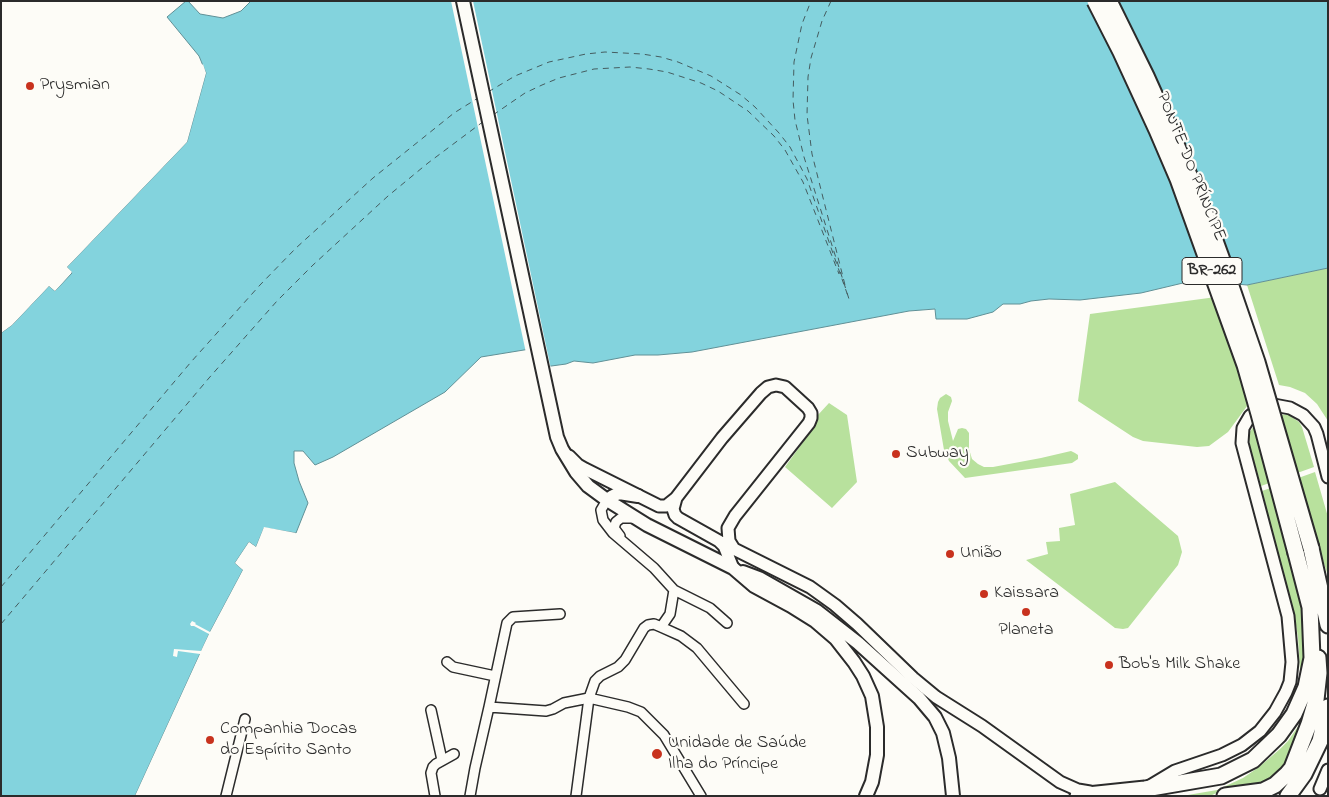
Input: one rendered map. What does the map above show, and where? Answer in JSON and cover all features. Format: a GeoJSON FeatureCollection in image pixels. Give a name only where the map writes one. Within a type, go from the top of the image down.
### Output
{"type":"FeatureCollection","features":[{"type":"Feature","properties":{"kind":"main road"},"geometry":{"type":"LineString","coordinates":[[463,1],[551,408],[562,449],[576,472],[588,486],[636,518],[732,568],[759,578],[817,611],[858,643],[919,698],[935,717],[944,733],[953,796]]}},
{"type":"Feature","properties":{"kind":"main road","name":"PONTE DO PRÍNCIPE"},"geometry":{"type":"LineString","coordinates":[[1095,1],[1124,59],[1178,179],[1245,365],[1304,551]]}},
{"type":"Feature","properties":{"kind":"main road","name":"PONTE DO PRÍNCIPE"},"geometry":{"type":"LineString","coordinates":[[1109,1],[1168,125],[1219,251],[1258,362],[1304,551]]}},
{"type":"Feature","properties":{"kind":"main road"},"geometry":{"type":"LineString","coordinates":[[607,500],[619,493],[638,496]]}},
{"type":"Feature","properties":{"kind":"main road"},"geometry":{"type":"LineString","coordinates":[[1078,796],[1145,789],[1221,776],[1253,760],[1279,735],[1294,714],[1306,687],[1312,658],[1310,607],[1304,551]]}},
{"type":"Feature","properties":{"kind":"main road"},"geometry":{"type":"LineString","coordinates":[[1304,551],[1328,624]]}},
{"type":"Feature","properties":{"kind":"main road"},"geometry":{"type":"LineString","coordinates":[[732,568],[754,586],[815,621],[836,639],[863,676],[872,696],[877,727],[877,755],[872,782],[866,796]]}},
{"type":"Feature","properties":{"kind":"main road"},"geometry":{"type":"LineString","coordinates":[[1225,796],[1248,794],[1269,788],[1282,780],[1292,768],[1316,700],[1320,672],[1317,641],[1310,607]]}},
{"type":"Feature","properties":{"kind":"main road"},"geometry":{"type":"LineString","coordinates":[[1288,796],[1304,774],[1320,741],[1328,707]]}},
{"type":"Feature","properties":{"kind":"street"},"geometry":{"type":"LineString","coordinates":[[562,449],[578,465],[585,469],[638,496],[666,506],[676,498],[722,438],[761,392],[768,387],[776,385],[785,387],[808,408],[811,413],[810,423],[735,516],[728,528],[729,541],[734,549],[810,587],[858,624],[913,678],[936,697],[982,726],[1060,782],[1078,790],[1102,795]]}},
{"type":"Feature","properties":{"kind":"street"},"geometry":{"type":"LineString","coordinates":[[1145,789],[1175,771],[1222,756],[1246,742],[1260,731],[1275,712],[1290,682],[1292,662],[1288,616],[1242,443],[1243,428],[1250,416],[1260,408],[1274,405],[1290,408],[1304,415],[1317,434],[1328,477]]}},
{"type":"Feature","properties":{"kind":"street"},"geometry":{"type":"LineString","coordinates":[[676,498],[673,509],[675,515],[719,541],[724,546],[732,568]]}},
{"type":"Feature","properties":{"kind":"street"},"geometry":{"type":"LineString","coordinates":[[607,500],[601,510],[603,520],[613,533],[654,568],[674,590],[710,608],[727,623]]}},
{"type":"Feature","properties":{"kind":"street"},"geometry":{"type":"LineString","coordinates":[[626,544],[614,528],[616,522],[621,518],[636,518]]}},
{"type":"Feature","properties":{"kind":"street"},"geometry":{"type":"LineString","coordinates":[[661,627],[670,614],[674,590]]}},
{"type":"Feature","properties":{"kind":"street"},"geometry":{"type":"LineString","coordinates":[[470,796],[509,619],[512,617],[560,614]]}},
{"type":"Feature","properties":{"kind":"street"},"geometry":{"type":"LineString","coordinates":[[576,796],[588,698],[595,681],[600,676],[618,667],[625,660],[644,628],[651,624],[681,636],[697,648],[744,704]]}},
{"type":"Feature","properties":{"kind":"street"},"geometry":{"type":"LineString","coordinates":[[448,662],[453,667],[495,676]]}},
{"type":"Feature","properties":{"kind":"street"},"geometry":{"type":"LineString","coordinates":[[489,707],[546,711],[564,703],[588,698],[628,707],[641,712],[664,735],[701,796]]}},
{"type":"Feature","properties":{"kind":"street"},"geometry":{"type":"LineString","coordinates":[[431,710],[442,760]]}},
{"type":"Feature","properties":{"kind":"street"},"geometry":{"type":"LineString","coordinates":[[226,796],[245,720]]}},
{"type":"Feature","properties":{"kind":"street"},"geometry":{"type":"LineString","coordinates":[[435,796],[431,773],[436,764],[454,754]]}},
{"type":"Feature","properties":{"kind":"street"},"geometry":{"type":"LineString","coordinates":[[1320,789],[1328,770]]}},
{"type":"Feature","properties":{"kind":"green space"},"geometry":{"type":"Polygon","coordinates":[[[1328,268],[1328,421],[1317,404],[1305,393],[1279,385],[1247,285],[1328,268]]]}},
{"type":"Feature","properties":{"kind":"green space"},"geometry":{"type":"Polygon","coordinates":[[[1216,297],[1253,398],[1228,432],[1209,446],[1197,447],[1143,441],[1133,437],[1078,401],[1090,314],[1216,297]]]}},
{"type":"Feature","properties":{"kind":"green space"},"geometry":{"type":"Polygon","coordinates":[[[946,394],[951,397],[952,401],[948,412],[948,421],[953,441],[958,429],[966,429],[969,433],[969,449],[972,459],[984,467],[993,467],[1071,451],[1078,455],[1078,459],[1072,463],[965,478],[949,461],[944,450],[937,409],[940,398],[946,394]]]}},
{"type":"Feature","properties":{"kind":"green space"},"geometry":{"type":"Polygon","coordinates":[[[829,403],[847,415],[857,482],[832,508],[785,467],[806,438],[817,416],[829,403]]]}},
{"type":"Feature","properties":{"kind":"green space"},"geometry":{"type":"Polygon","coordinates":[[[1275,414],[1289,415],[1299,422],[1314,467],[1261,486],[1250,447],[1249,433],[1257,422],[1275,414]]]}},
{"type":"Feature","properties":{"kind":"green space"},"geometry":{"type":"Polygon","coordinates":[[[1315,472],[1328,517],[1328,576],[1314,532],[1288,540],[1305,625],[1307,656],[1302,673],[1300,670],[1295,619],[1262,491],[1315,472]]]}},
{"type":"Feature","properties":{"kind":"green space"},"geometry":{"type":"Polygon","coordinates":[[[1115,482],[1178,536],[1182,552],[1178,565],[1128,628],[1123,629],[1115,628],[1026,560],[1048,554],[1046,542],[1060,541],[1059,528],[1075,525],[1070,494],[1115,482]]]}},
{"type":"Feature","properties":{"kind":"green space"},"geometry":{"type":"Polygon","coordinates":[[[1301,722],[1304,724],[1285,766],[1265,784],[1223,790],[1210,796],[1182,796],[1217,790],[1243,778],[1280,749],[1301,722]]]}},
{"type":"Feature","properties":{"kind":"water"},"geometry":{"type":"Polygon","coordinates":[[[186,1],[200,14],[223,18],[241,11],[251,1],[1328,1],[1328,268],[1247,285],[1202,281],[1183,283],[1141,293],[1080,300],[1049,299],[1020,304],[1003,304],[993,312],[967,319],[936,319],[935,309],[909,311],[692,352],[635,355],[593,363],[574,361],[544,367],[530,349],[481,357],[445,392],[333,457],[315,465],[303,451],[294,451],[294,463],[308,503],[296,533],[264,528],[256,547],[249,542],[235,563],[243,570],[210,632],[135,796],[1,796],[1,333],[12,325],[49,286],[55,291],[72,273],[67,267],[187,142],[206,73],[199,56],[167,17],[186,1]]]}},
{"type":"Feature","properties":{"kind":"pier"},"geometry":{"type":"Polygon","coordinates":[[[451,1],[473,1],[551,369],[543,369],[529,352],[526,353],[451,1]]]}},
{"type":"Feature","properties":{"kind":"pier"},"geometry":{"type":"Polygon","coordinates":[[[203,64],[206,73],[187,142],[67,267],[72,272],[55,291],[49,286],[12,325],[1,333],[1,330],[10,324],[48,284],[51,283],[55,287],[69,272],[65,269],[65,266],[185,141],[203,73],[201,66],[203,64]]]}},
{"type":"Feature","properties":{"kind":"pier"},"geometry":{"type":"Polygon","coordinates":[[[264,527],[296,533],[295,535],[265,530],[258,548],[250,546],[238,563],[245,568],[245,571],[212,633],[137,796],[135,796],[200,654],[178,651],[177,657],[173,656],[174,649],[201,651],[209,634],[190,624],[192,621],[210,632],[243,570],[235,563],[249,542],[256,547],[264,527]]]}},
{"type":"Feature","properties":{"kind":"ferry route"},"geometry":{"type":"LineString","coordinates":[[488,92],[515,76],[549,62],[605,52],[661,57],[711,76],[741,95],[755,107],[790,147],[807,179],[849,299],[804,157],[795,120],[793,100],[794,62],[802,24],[811,1]]}},
{"type":"Feature","properties":{"kind":"ferry route"},"geometry":{"type":"LineString","coordinates":[[831,1],[822,21],[811,58],[808,77],[807,115],[812,154],[845,285]]}},
{"type":"Feature","properties":{"kind":"ferry route"},"geometry":{"type":"LineString","coordinates":[[493,115],[525,93],[542,85],[559,78],[594,69],[630,67],[649,69],[667,72],[701,83],[718,91],[748,111],[774,136],[785,150],[803,182],[839,274]]}},
{"type":"Feature","properties":{"kind":"ferry route"},"geometry":{"type":"LineString","coordinates":[[1,587],[191,362],[296,248],[373,178],[454,113],[478,98]]}},
{"type":"Feature","properties":{"kind":"ferry route"},"geometry":{"type":"LineString","coordinates":[[1,624],[209,378],[277,301],[388,196],[484,121]]}},
{"type":"Feature","properties":{"kind":"place","name":"Prysmian"},"geometry":{"type":"Point","coordinates":[30,86]}},
{"type":"Feature","properties":{"kind":"place","name":"Subway"},"geometry":{"type":"Point","coordinates":[896,454]}},
{"type":"Feature","properties":{"kind":"place","name":"União"},"geometry":{"type":"Point","coordinates":[950,554]}},
{"type":"Feature","properties":{"kind":"place","name":"Kaissara"},"geometry":{"type":"Point","coordinates":[984,594]}},
{"type":"Feature","properties":{"kind":"place","name":"Planeta"},"geometry":{"type":"Point","coordinates":[1026,612]}},
{"type":"Feature","properties":{"kind":"place","name":"Bob's Milk Shake"},"geometry":{"type":"Point","coordinates":[1109,665]}},
{"type":"Feature","properties":{"kind":"place","name":"Companhia Docas do Espírito Santo"},"geometry":{"type":"Point","coordinates":[210,740]}},
{"type":"Feature","properties":{"kind":"place","name":"Unidade de Saúde Ilha do Príncipe"},"geometry":{"type":"Point","coordinates":[657,754]}}]}
